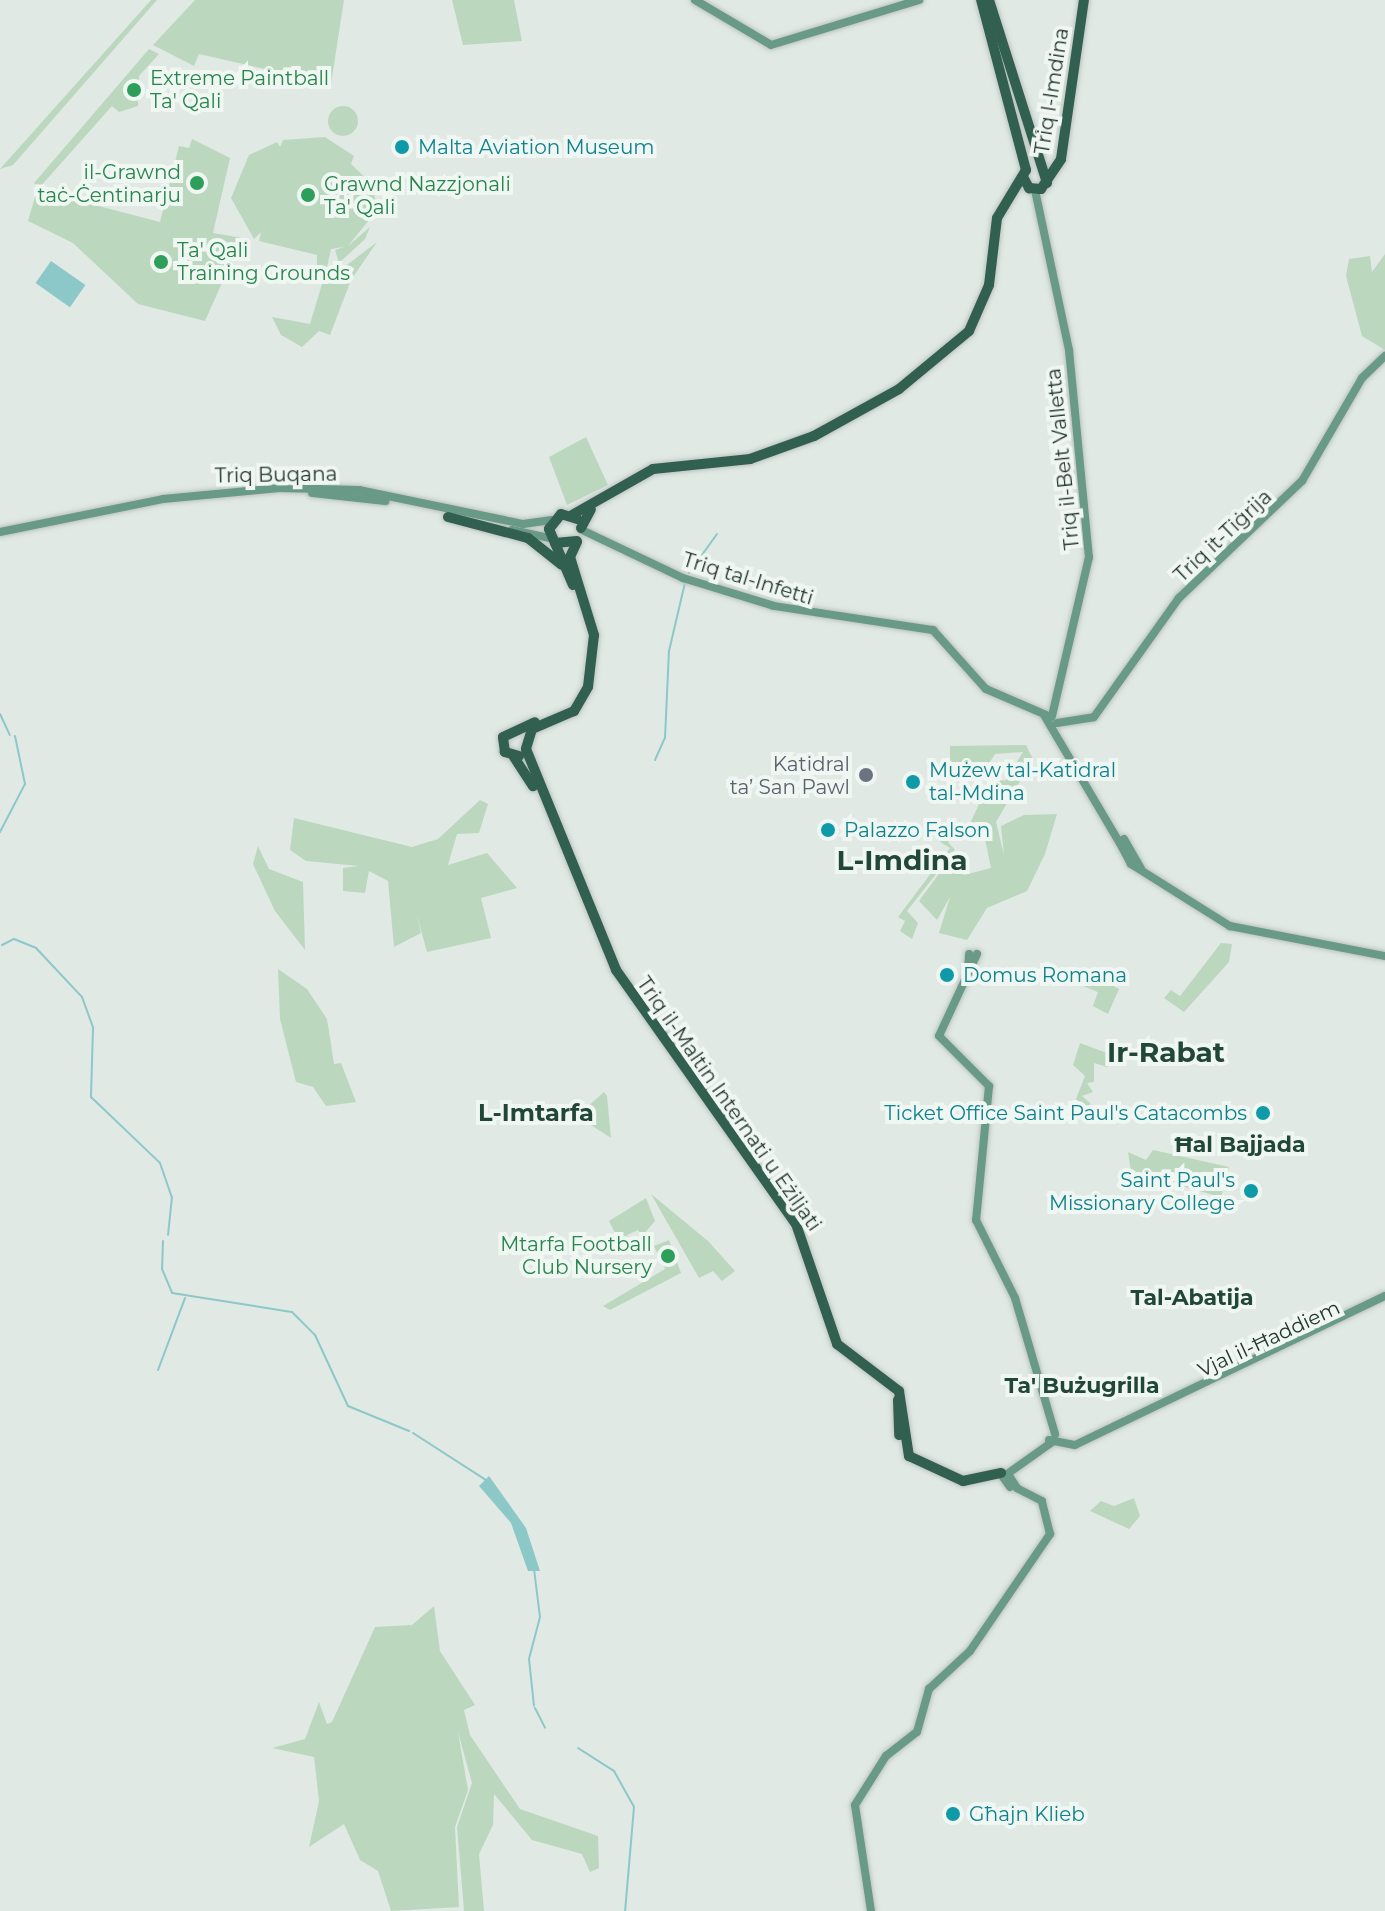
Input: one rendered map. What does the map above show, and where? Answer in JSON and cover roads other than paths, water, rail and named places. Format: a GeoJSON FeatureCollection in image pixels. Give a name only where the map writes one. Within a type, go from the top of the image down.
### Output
{"type":"FeatureCollection","features":[{"type":"Feature","properties":{"kind":"highway","name":"Triq l-Imdina"},"geometry":{"type":"LineString","coordinates":[[981,0],[1024,173],[1038,187]]}},
{"type":"Feature","properties":{"kind":"highway","name":"Triq l-Imdina"},"geometry":{"type":"LineString","coordinates":[[989,0],[1043,167]]}},
{"type":"Feature","properties":{"kind":"highway","name":"Triq l-Imdina"},"geometry":{"type":"LineString","coordinates":[[1038,187],[1043,167],[1058,151],[1081,0]]}},
{"type":"Feature","properties":{"kind":"highway","name":"Triq l-Imdina"},"geometry":{"type":"LineString","coordinates":[[1038,187],[1064,152],[1081,0]]}},
{"type":"Feature","properties":{"kind":"highway"},"geometry":{"type":"LineString","coordinates":[[1011,111],[1020,164],[1001,207],[983,303],[959,342],[920,375],[780,450],[653,469],[572,515],[552,520],[553,541],[589,637],[584,685],[567,710],[515,731],[502,743],[514,757],[527,744],[535,727],[574,711],[588,687],[594,635],[570,557],[589,511],[630,483],[783,455],[871,413],[936,369],[977,324],[991,291],[1002,215],[1038,187]]}},
{"type":"Feature","properties":{"kind":"highway","name":"Triq l-Imdina"},"geometry":{"type":"LineString","coordinates":[[1024,173],[1043,167]]}},
{"type":"Feature","properties":{"kind":"highway"},"geometry":{"type":"LineString","coordinates":[[1001,207],[1024,173]]}},
{"type":"Feature","properties":{"kind":"highway"},"geometry":{"type":"LineString","coordinates":[[572,515],[579,535]]}},
{"type":"Feature","properties":{"kind":"highway"},"geometry":{"type":"LineString","coordinates":[[448,517],[528,538],[566,569]]}},
{"type":"Feature","properties":{"kind":"highway"},"geometry":{"type":"LineString","coordinates":[[553,541],[579,535]]}},
{"type":"Feature","properties":{"kind":"highway"},"geometry":{"type":"LineString","coordinates":[[515,731],[527,744]]}},
{"type":"Feature","properties":{"kind":"highway","name":"Triq il-Maltin Internati u Eżiljati"},"geometry":{"type":"LineString","coordinates":[[527,744],[626,990],[796,1224],[837,1344],[896,1387],[904,1453],[963,1487],[1005,1473]]}},
{"type":"Feature","properties":{"kind":"highway","name":"Triq il-Maltin Internati u Eżiljati"},"geometry":{"type":"LineString","coordinates":[[514,757],[553,820],[623,992],[793,1226],[827,1335],[851,1365],[894,1393],[901,1416]]}},
{"type":"Feature","properties":{"kind":"main road"},"geometry":{"type":"LineString","coordinates":[[695,0],[771,45],[919,0]]}},
{"type":"Feature","properties":{"kind":"main road","name":"Triq il-Belt Valletta"},"geometry":{"type":"LineString","coordinates":[[1038,187],[1069,350],[1089,557],[1056,720]]}},
{"type":"Feature","properties":{"kind":"main road","name":"Triq it-Tiġrija"},"geometry":{"type":"LineString","coordinates":[[1056,720],[1094,717],[1179,598],[1288,497],[1366,372],[1385,356]]}},
{"type":"Feature","properties":{"kind":"main road"},"geometry":{"type":"LineString","coordinates":[[325,488],[361,497]]}},
{"type":"Feature","properties":{"kind":"main road","name":"Triq Buqana"},"geometry":{"type":"LineString","coordinates":[[0,534],[190,495],[325,488],[523,524],[552,520]]}},
{"type":"Feature","properties":{"kind":"main road","name":"Triq Buqana"},"geometry":{"type":"LineString","coordinates":[[0,534],[189,498],[280,492],[361,497],[553,541]]}},
{"type":"Feature","properties":{"kind":"main road","name":"Triq tal-Infetti"},"geometry":{"type":"LineString","coordinates":[[579,535],[683,578],[816,617],[911,622],[933,630],[986,689],[1056,720]]}},
{"type":"Feature","properties":{"kind":"main road"},"geometry":{"type":"LineString","coordinates":[[1056,720],[1058,735],[1093,797],[1143,873],[1230,926],[1385,956]]}},
{"type":"Feature","properties":{"kind":"main road"},"geometry":{"type":"LineString","coordinates":[[871,1911],[855,1805],[886,1756],[917,1732],[929,1689],[967,1655],[1030,1563],[1044,1514],[1005,1473],[1053,1437],[1052,1423],[1015,1298],[995,1258],[974,1201],[990,1090],[981,1074],[945,1048],[938,1029],[966,979],[973,954]]}},
{"type":"Feature","properties":{"kind":"main road","name":"Vjal il-Ħaddiem"},"geometry":{"type":"LineString","coordinates":[[1053,1437],[1075,1445],[1385,1296]]}},
{"type":"Feature","properties":{"kind":"water"},"geometry":{"type":"Polygon","coordinates":[[[51,261],[85,285],[70,307],[36,283],[51,261]]]}},
{"type":"Feature","properties":{"kind":"water"},"geometry":{"type":"Polygon","coordinates":[[[489,1476],[526,1528],[540,1571],[528,1571],[511,1523],[479,1486],[489,1476]]]}},
{"type":"Feature","properties":{"kind":"waterway"},"geometry":{"type":"LineString","coordinates":[[689,573],[717,534]]}},
{"type":"Feature","properties":{"kind":"waterway"},"geometry":{"type":"LineString","coordinates":[[655,760],[665,738],[669,651],[685,583]]}},
{"type":"Feature","properties":{"kind":"waterway"},"geometry":{"type":"LineString","coordinates":[[0,714],[10,735]]}},
{"type":"Feature","properties":{"kind":"waterway"},"geometry":{"type":"LineString","coordinates":[[0,832],[25,784],[15,736]]}},
{"type":"Feature","properties":{"kind":"waterway"},"geometry":{"type":"LineString","coordinates":[[2,945],[14,939],[36,948],[82,997],[93,1028],[91,1097],[160,1163],[172,1197],[168,1235]]}},
{"type":"Feature","properties":{"kind":"waterway"},"geometry":{"type":"LineString","coordinates":[[163,1241],[162,1269],[172,1293],[292,1312],[315,1335],[348,1406],[409,1431]]}},
{"type":"Feature","properties":{"kind":"waterway"},"geometry":{"type":"LineString","coordinates":[[158,1370],[185,1298]]}},
{"type":"Feature","properties":{"kind":"waterway"},"geometry":{"type":"LineString","coordinates":[[413,1433],[486,1480]]}},
{"type":"Feature","properties":{"kind":"waterway"},"geometry":{"type":"LineString","coordinates":[[534,1569],[540,1617],[529,1659],[534,1706]]}},
{"type":"Feature","properties":{"kind":"waterway"},"geometry":{"type":"LineString","coordinates":[[535,1708],[545,1728]]}},
{"type":"Feature","properties":{"kind":"waterway"},"geometry":{"type":"LineString","coordinates":[[578,1748],[614,1771],[634,1807],[625,1911]]}},
{"type":"Feature","properties":{"kind":"place","name":"Extreme Paintball Ta' Qali"},"geometry":{"type":"Point","coordinates":[134,90]}},
{"type":"Feature","properties":{"kind":"place","name":"Malta Aviation Museum"},"geometry":{"type":"Point","coordinates":[402,147]}},
{"type":"Feature","properties":{"kind":"place","name":"il-Grawnd taċ-Ċentinarju"},"geometry":{"type":"Point","coordinates":[197,183]}},
{"type":"Feature","properties":{"kind":"place","name":"Grawnd Nazzjonali Ta' Qali"},"geometry":{"type":"Point","coordinates":[308,195]}},
{"type":"Feature","properties":{"kind":"place","name":"Ta' Qali Training Grounds"},"geometry":{"type":"Point","coordinates":[161,262]}},
{"type":"Feature","properties":{"kind":"place","name":"Katidral ta’ San Pawl"},"geometry":{"type":"Point","coordinates":[866,775]}},
{"type":"Feature","properties":{"kind":"place","name":"Mużew tal-Katidral tal-Mdina"},"geometry":{"type":"Point","coordinates":[913,782]}},
{"type":"Feature","properties":{"kind":"place","name":"Palazzo Falson"},"geometry":{"type":"Point","coordinates":[828,830]}},
{"type":"Feature","properties":{"kind":"place","name":"Domus Romana"},"geometry":{"type":"Point","coordinates":[947,975]}},
{"type":"Feature","properties":{"kind":"place","name":"Ticket Office Saint Paul's Catacombs"},"geometry":{"type":"Point","coordinates":[1263,1113]}},
{"type":"Feature","properties":{"kind":"place","name":"Saint Paul's Missionary College"},"geometry":{"type":"Point","coordinates":[1251,1191]}},
{"type":"Feature","properties":{"kind":"place","name":"Mtarfa Football Club Nursery"},"geometry":{"type":"Point","coordinates":[668,1256]}},
{"type":"Feature","properties":{"kind":"place","name":"Għajn Klieb"},"geometry":{"type":"Point","coordinates":[953,1814]}},
{"type":"Feature","properties":{"kind":"district","name":"L-Imdina"},"geometry":{"type":"Point","coordinates":[902,860]}},
{"type":"Feature","properties":{"kind":"district","name":"Ir-Rabat"},"geometry":{"type":"Point","coordinates":[1166,1052]}},
{"type":"Feature","properties":{"kind":"district","name":"L-Imtarfa"},"geometry":{"type":"Point","coordinates":[536,1113]}},
{"type":"Feature","properties":{"kind":"district","name":"Ħal Bajjada"},"geometry":{"type":"Point","coordinates":[1240,1145]}},
{"type":"Feature","properties":{"kind":"district","name":"Tal-Abatija"},"geometry":{"type":"Point","coordinates":[1192,1298]}},
{"type":"Feature","properties":{"kind":"district","name":"Ta' Bużugrilla"},"geometry":{"type":"Point","coordinates":[1082,1386]}}]}
